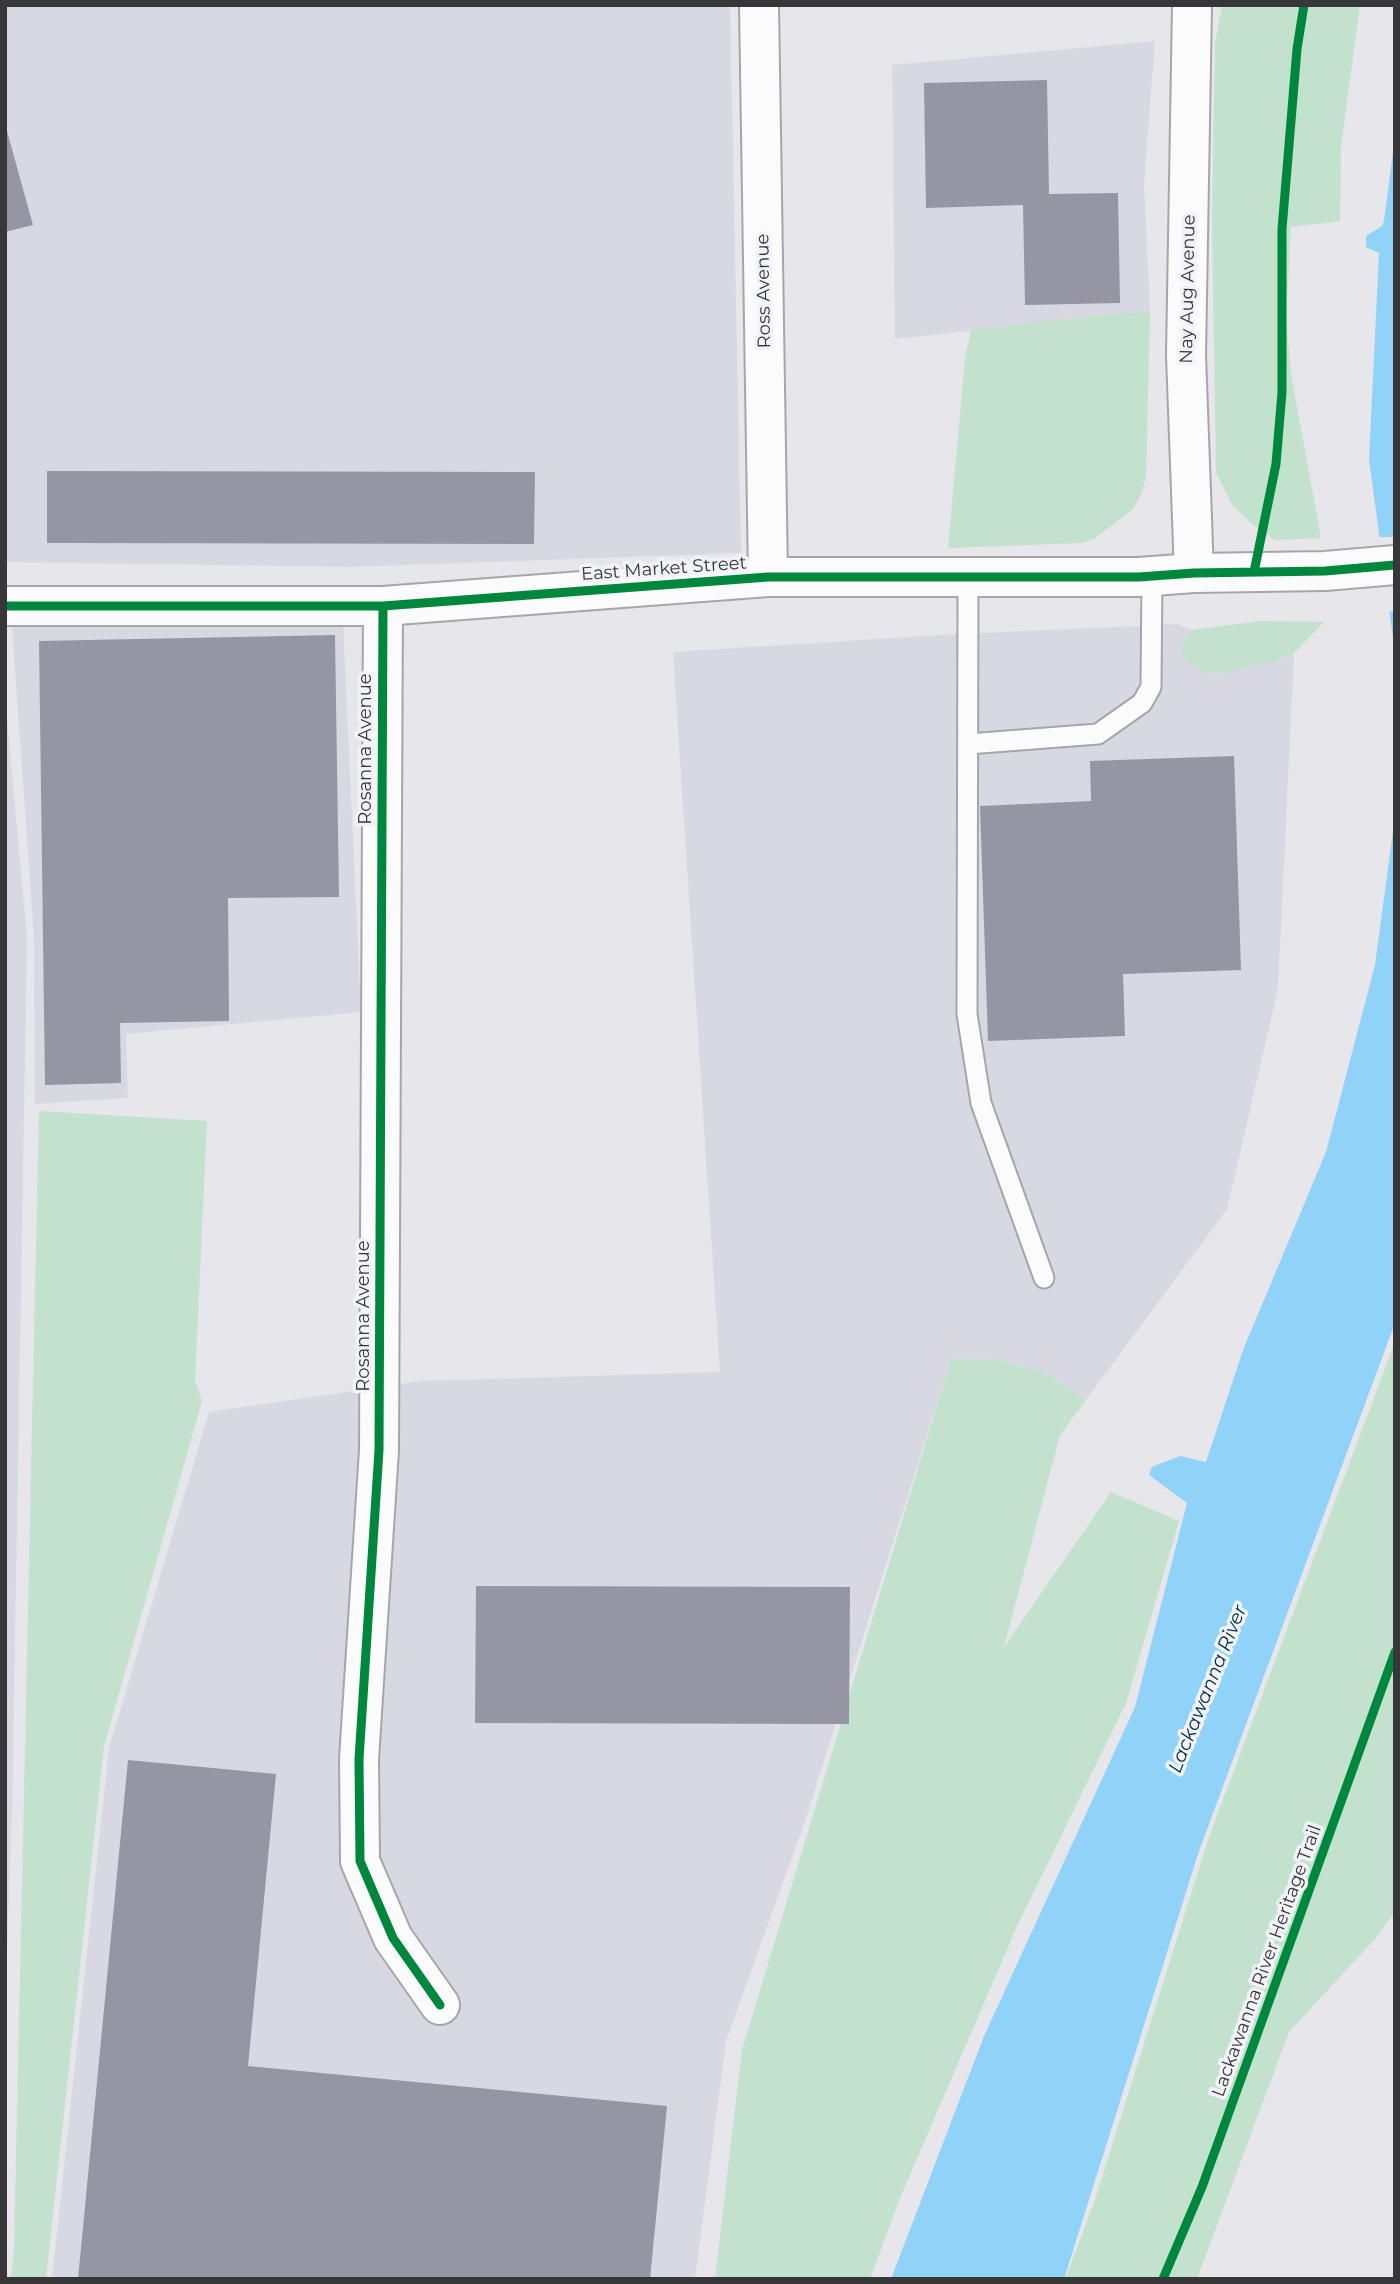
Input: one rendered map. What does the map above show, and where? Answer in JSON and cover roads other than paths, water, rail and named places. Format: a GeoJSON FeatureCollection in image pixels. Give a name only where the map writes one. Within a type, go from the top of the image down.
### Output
{"type":"FeatureCollection","features":[{"type":"Feature","properties":{"kind":"street","name":"Ross Avenue"},"geometry":{"type":"LineString","coordinates":[[759,5],[768,577]]}},
{"type":"Feature","properties":{"kind":"street","name":"Nay Aug Avenue"},"geometry":{"type":"LineString","coordinates":[[1192,5],[1186,355],[1194,573]]}},
{"type":"Feature","properties":{"kind":"street","name":"East Market Street"},"geometry":{"type":"LineString","coordinates":[[5,606],[383,606],[768,577],[1152,576],[1325,571],[1395,565]]}},
{"type":"Feature","properties":{"kind":"street","name":"Rosanna Avenue"},"geometry":{"type":"LineString","coordinates":[[383,606],[379,1450],[359,1759],[360,1861],[393,1938],[440,2005]]}},
{"type":"Feature","properties":{"kind":"lane"},"geometry":{"type":"LineString","coordinates":[[968,744],[1098,734],[1142,703],[1150,687],[1152,576]]}},
{"type":"Feature","properties":{"kind":"lane"},"geometry":{"type":"LineString","coordinates":[[968,577],[967,1014],[981,1103],[1044,1279]]}},
{"type":"Feature","properties":{"kind":"water"},"geometry":{"type":"Polygon","coordinates":[[[1395,137],[1395,708],[1394,646],[1369,459],[1379,253],[1366,247],[1366,236],[1382,226],[1384,221],[1395,137]]]}},
{"type":"Feature","properties":{"kind":"water","name":"Lackawanna River"},"geometry":{"type":"Polygon","coordinates":[[[1395,816],[1395,1323],[1199,1851],[1064,2279],[891,2279],[984,2036],[1135,1707],[1187,1503],[1149,1475],[1152,1467],[1180,1456],[1206,1462],[1243,1350],[1326,1152],[1375,965],[1395,816]]]}}]}
